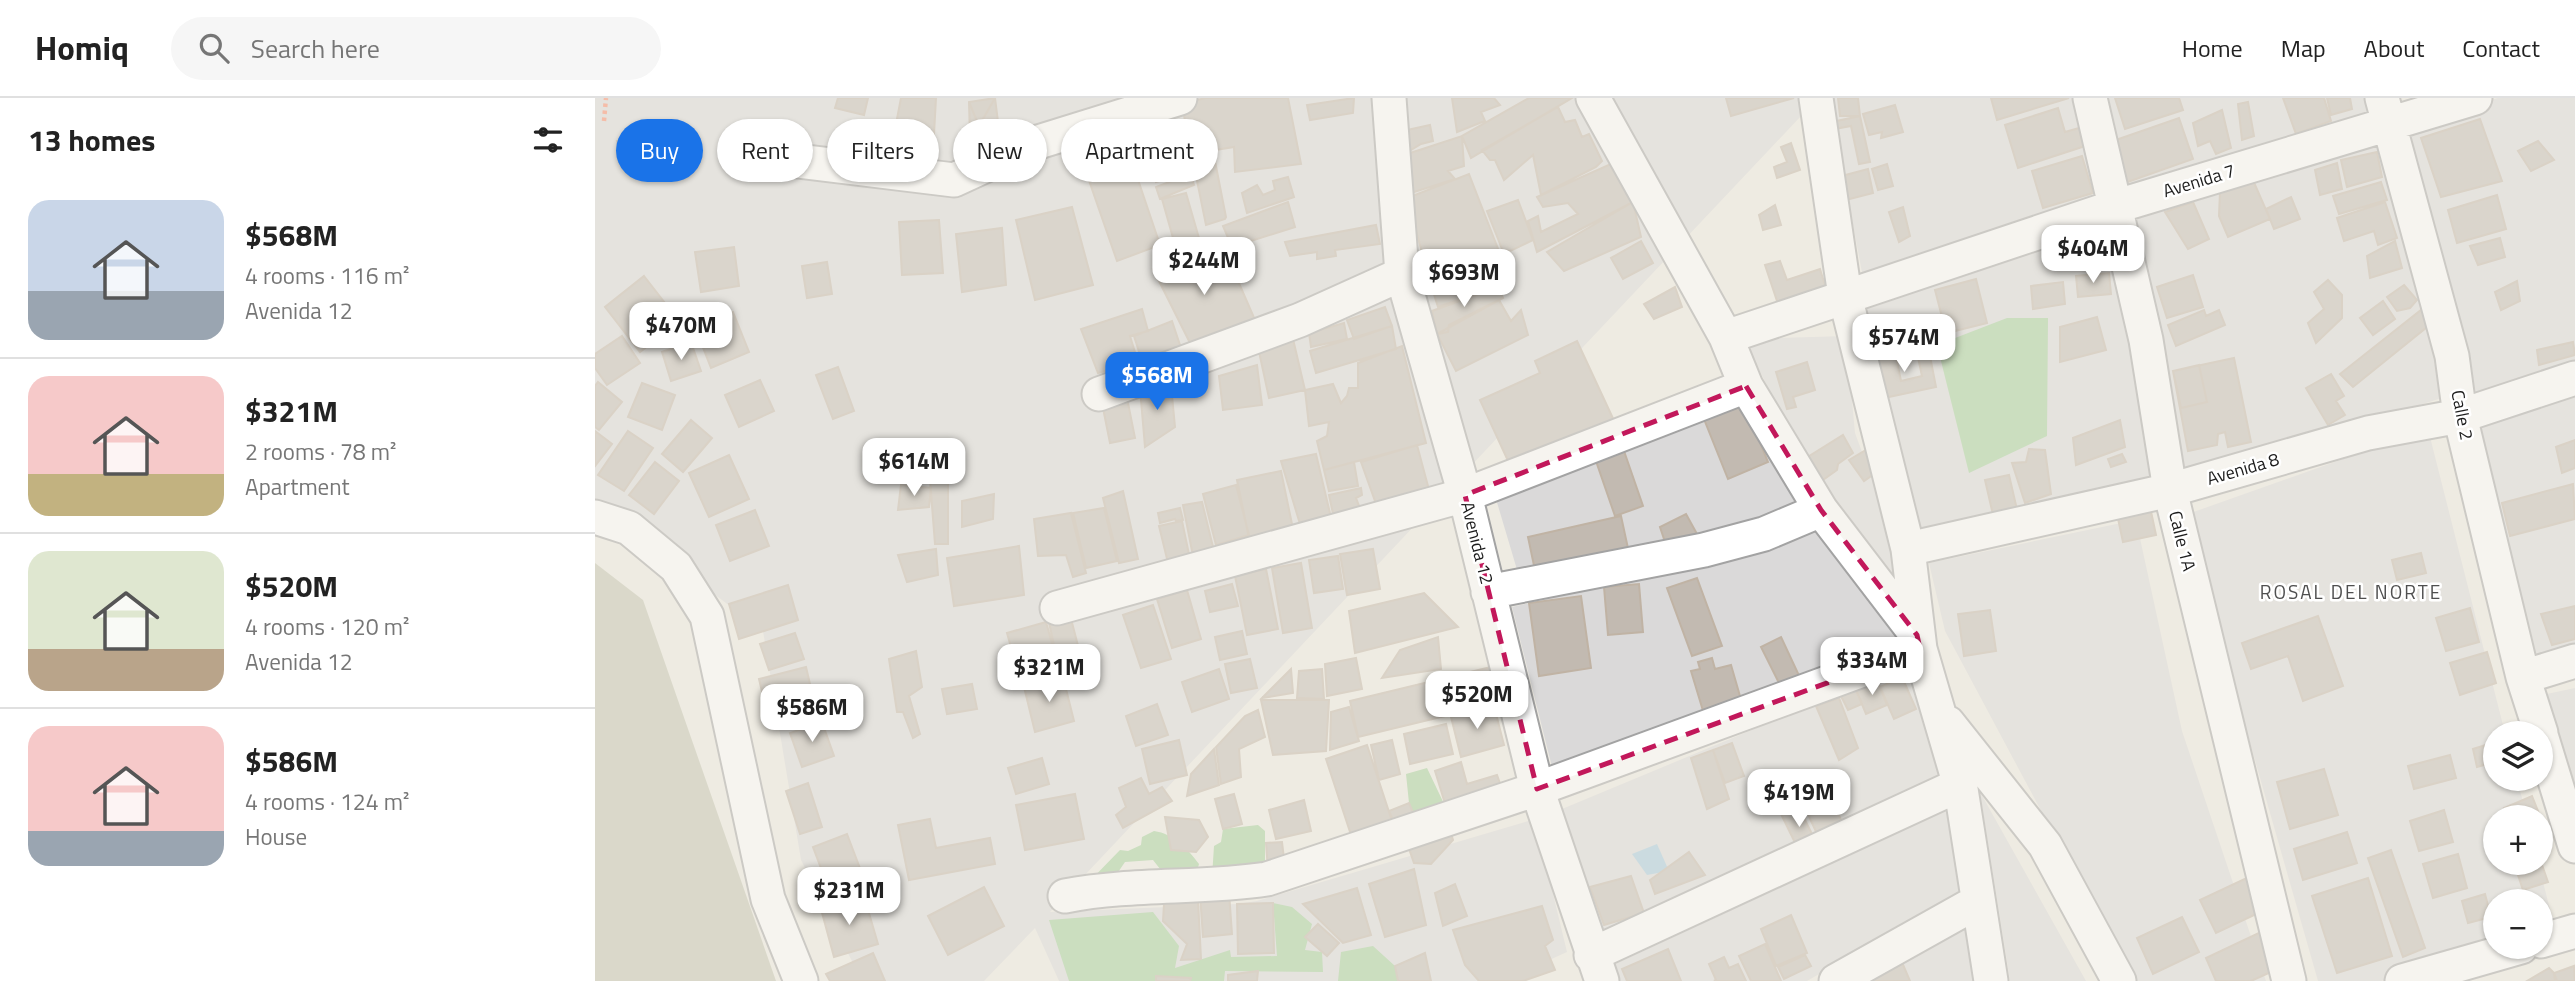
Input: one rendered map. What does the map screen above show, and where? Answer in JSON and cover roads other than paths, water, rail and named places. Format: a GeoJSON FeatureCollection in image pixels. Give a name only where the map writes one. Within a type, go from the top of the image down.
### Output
{"type":"FeatureCollection","features":[{"type":"Feature","properties":{"kind":"street"},"geometry":{"type":"LineString","coordinates":[[813,163],[954,180],[1032,144],[1180,98]]}},
{"type":"Feature","properties":{"kind":"street","name":"Avenida 12"},"geometry":{"type":"LineString","coordinates":[[1389,98],[1402,275],[1465,495],[1537,789],[1597,968]]}},
{"type":"Feature","properties":{"kind":"street"},"geometry":{"type":"LineString","coordinates":[[1593,98],[1726,337],[1746,386],[1821,510],[1918,642]]}},
{"type":"Feature","properties":{"kind":"street"},"geometry":{"type":"LineString","coordinates":[[1817,98],[1845,296],[1908,549],[1918,642],[1959,785],[1991,981]]}},
{"type":"Feature","properties":{"kind":"street","name":"Calle 1A"},"geometry":{"type":"LineString","coordinates":[[2090,98],[2146,340],[2169,490],[2289,981]]}},
{"type":"Feature","properties":{"kind":"street","name":"Avenida 7"},"geometry":{"type":"LineString","coordinates":[[1726,337],[2114,207],[2386,111],[2475,98]]}},
{"type":"Feature","properties":{"kind":"street","name":"Calle 2"},"geometry":{"type":"LineString","coordinates":[[2386,111],[2452,356],[2460,416],[2523,677],[2537,721]]}},
{"type":"Feature","properties":{"kind":"street"},"geometry":{"type":"LineString","coordinates":[[1099,394],[1300,320],[1402,275]]}},
{"type":"Feature","properties":{"kind":"street","name":"Avenida 8"},"geometry":{"type":"LineString","coordinates":[[1908,549],[2169,490],[2368,433],[2460,416],[2575,378]]}},
{"type":"Feature","properties":{"kind":"street"},"geometry":{"type":"LineString","coordinates":[[1057,608],[1465,495],[1746,386]]}},
{"type":"Feature","properties":{"kind":"street"},"geometry":{"type":"LineString","coordinates":[[1488,592],[1704,550],[1764,534],[1821,510]]}},
{"type":"Feature","properties":{"kind":"street"},"geometry":{"type":"LineString","coordinates":[[595,517],[629,528],[676,567],[707,616],[768,899],[801,981]]}},
{"type":"Feature","properties":{"kind":"street"},"geometry":{"type":"LineString","coordinates":[[1065,895],[1268,879],[1537,789],[1918,642]]}},
{"type":"Feature","properties":{"kind":"street"},"geometry":{"type":"LineString","coordinates":[[2523,677],[2575,661]]}},
{"type":"Feature","properties":{"kind":"street"},"geometry":{"type":"LineString","coordinates":[[1937,711],[2045,845],[2119,981]]}},
{"type":"Feature","properties":{"kind":"street","name":"Calle 2"},"geometry":{"type":"LineString","coordinates":[[2553,774],[2575,846]]}},
{"type":"Feature","properties":{"kind":"street"},"geometry":{"type":"LineString","coordinates":[[1597,968],[1959,785]]}},
{"type":"Feature","properties":{"kind":"street"},"geometry":{"type":"LineString","coordinates":[[1836,981],[1977,902]]}},
{"type":"Feature","properties":{"kind":"street"},"geometry":{"type":"LineString","coordinates":[[2553,937],[2575,931]]}},
{"type":"Feature","properties":{"kind":"street"},"geometry":{"type":"LineString","coordinates":[[2402,981],[2483,958]]}},
{"type":"Feature","properties":{"kind":"water"},"geometry":{"type":"Polygon","coordinates":[[[1657,844],[1669,871],[1647,875],[1632,854],[1657,844]]]}},
{"type":"Feature","properties":{"kind":"district","name":"ROSAL DEL NORTE"},"geometry":{"type":"Point","coordinates":[2351,592]}}]}
